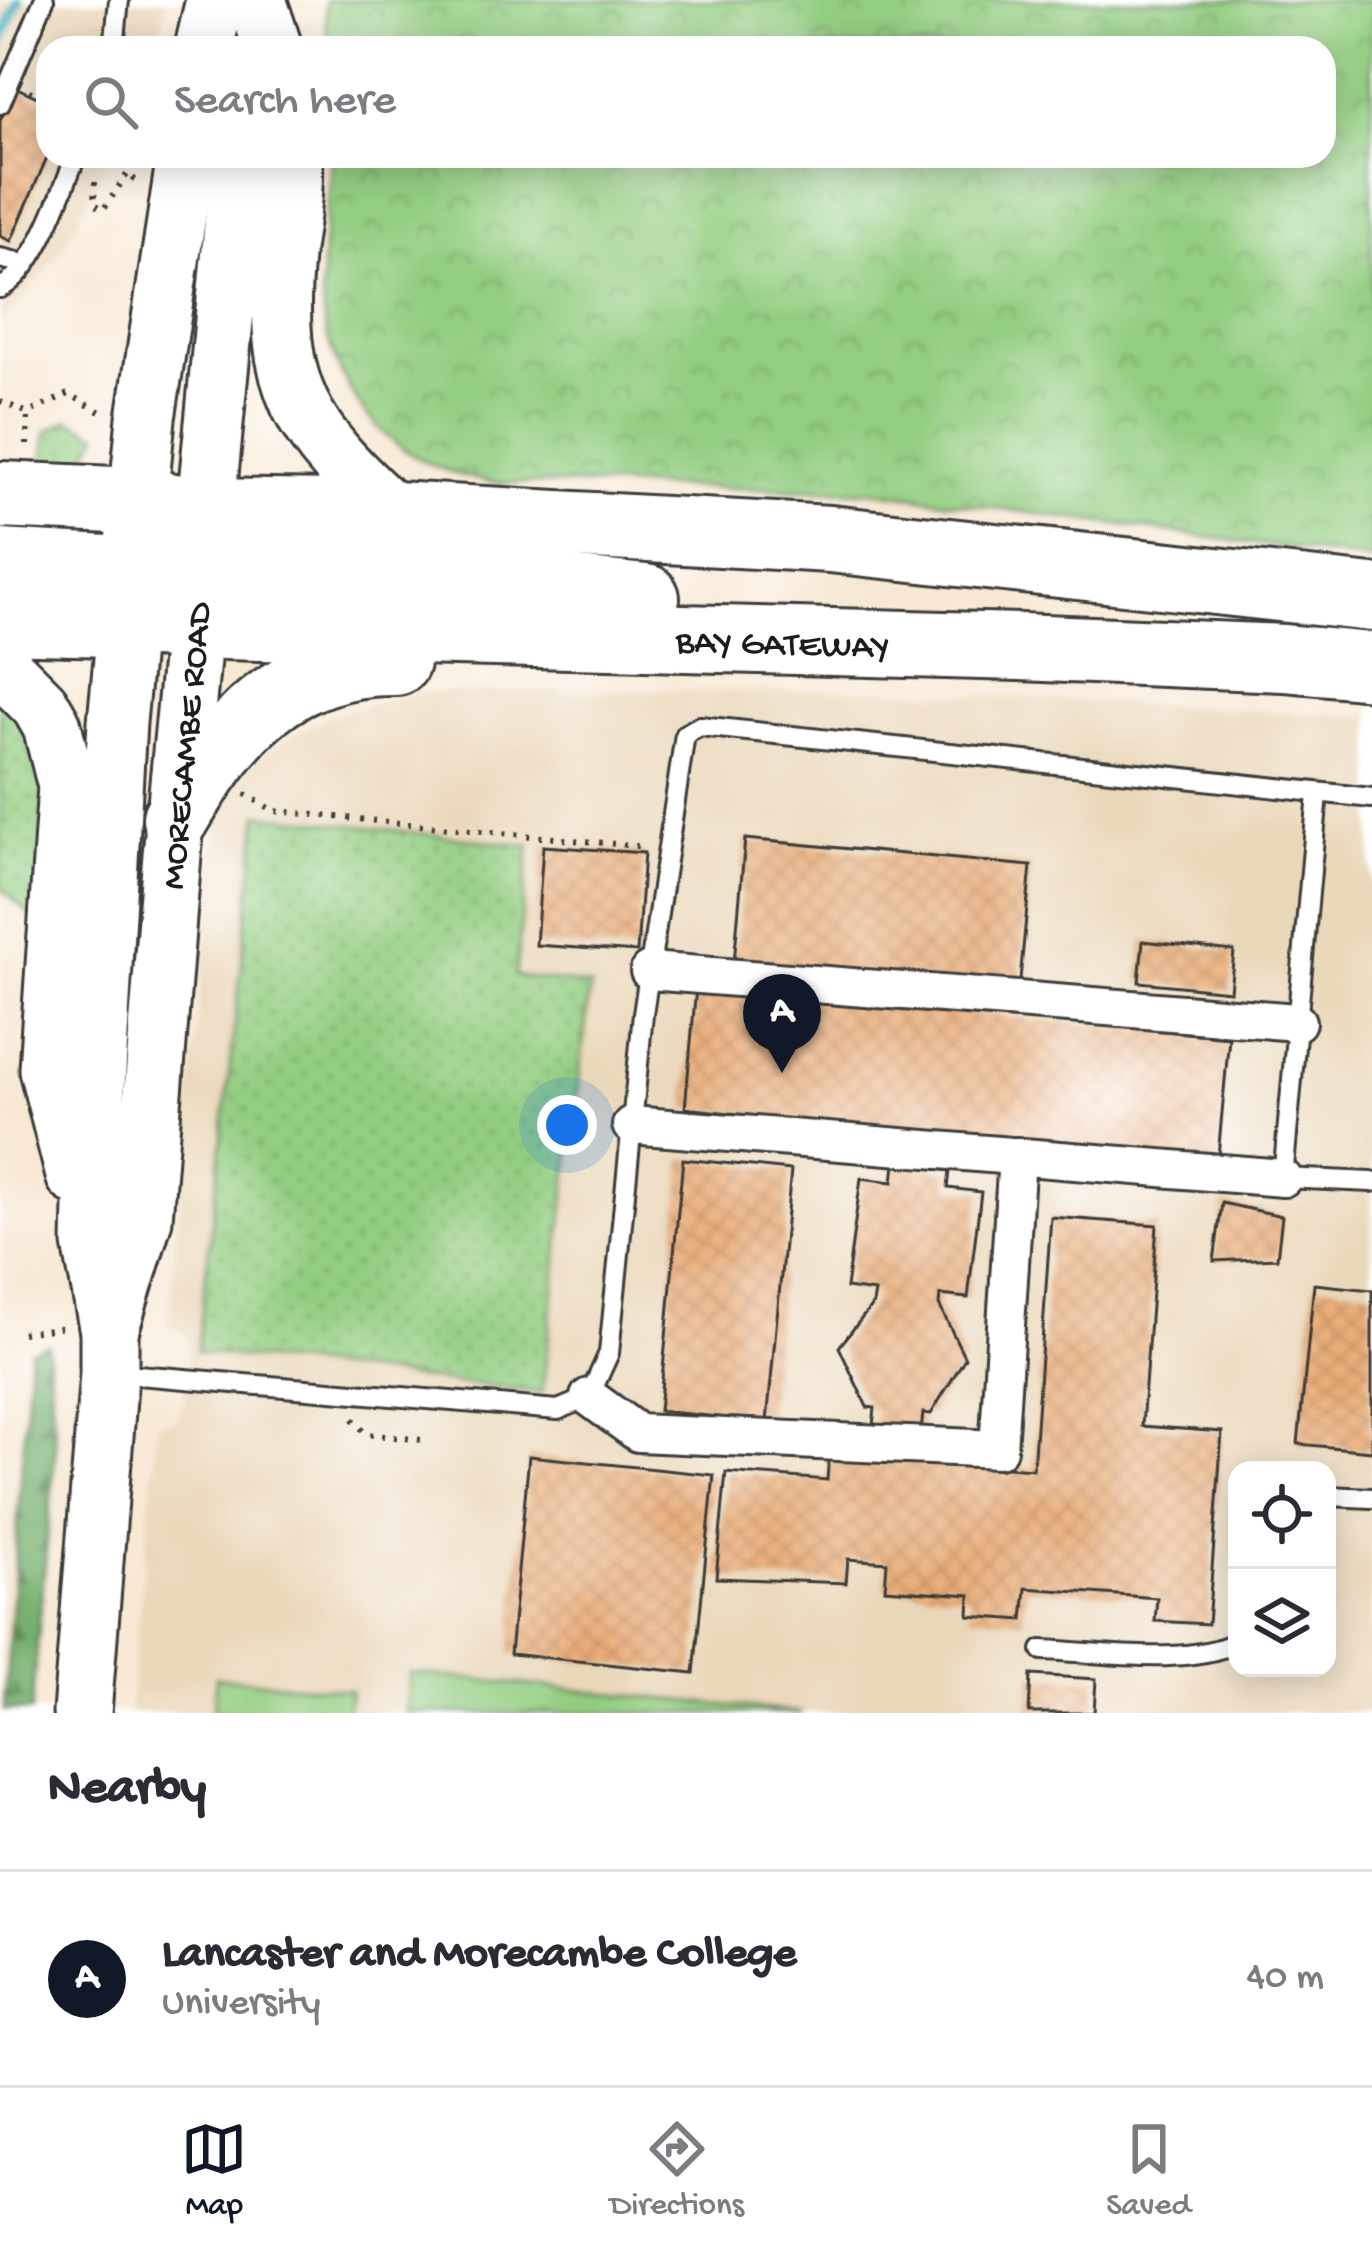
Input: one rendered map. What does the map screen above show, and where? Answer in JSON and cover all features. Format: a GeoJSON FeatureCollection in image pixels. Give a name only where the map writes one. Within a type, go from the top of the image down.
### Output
{"type":"FeatureCollection","features":[{"type":"Feature","properties":{"kind":"highway"},"geometry":{"type":"LineString","coordinates":[[14,472],[183,585],[394,515],[830,539],[1372,598]]}},
{"type":"Feature","properties":{"kind":"highway"},"geometry":{"type":"LineString","coordinates":[[0,620],[133,552]]}},
{"type":"Feature","properties":{"kind":"highway"},"geometry":{"type":"LineString","coordinates":[[0,563],[133,552],[200,577],[424,576],[652,599],[932,611],[1021,647]]}},
{"type":"Feature","properties":{"kind":"highway","name":"BAY GATEWAY"},"geometry":{"type":"LineString","coordinates":[[200,577],[642,638],[1021,647],[1372,666]]}},
{"type":"Feature","properties":{"kind":"highway"},"geometry":{"type":"LineString","coordinates":[[176,818],[230,740],[258,710],[319,671],[361,662],[545,663],[642,638]]}},
{"type":"Feature","properties":{"kind":"main road"},"geometry":{"type":"LineString","coordinates":[[207,36],[215,0]]}},
{"type":"Feature","properties":{"kind":"main road"},"geometry":{"type":"LineString","coordinates":[[247,0],[247,36]]}},
{"type":"Feature","properties":{"kind":"main road"},"geometry":{"type":"LineString","coordinates":[[256,0],[269,36]]}},
{"type":"Feature","properties":{"kind":"main road","name":"MORECAMBE ROAD"},"geometry":{"type":"LineString","coordinates":[[82,1713],[95,1343],[92,1243],[99,1042],[133,552],[149,396],[161,168]]}},
{"type":"Feature","properties":{"kind":"main road","name":"MORECAMBE ROAD"},"geometry":{"type":"LineString","coordinates":[[95,1343],[143,1219],[239,168]]}},
{"type":"Feature","properties":{"kind":"main road"},"geometry":{"type":"LineString","coordinates":[[292,168],[282,337],[291,385],[326,450],[394,515]]}},
{"type":"Feature","properties":{"kind":"main road"},"geometry":{"type":"LineString","coordinates":[[0,665],[40,705],[52,725],[67,786],[48,1069],[92,1243]]}},
{"type":"Feature","properties":{"kind":"street"},"geometry":{"type":"LineString","coordinates":[[649,971],[1297,1022]]}},
{"type":"Feature","properties":{"kind":"street"},"geometry":{"type":"LineString","coordinates":[[631,1125],[1283,1178]]}},
{"type":"Feature","properties":{"kind":"street"},"geometry":{"type":"LineString","coordinates":[[589,1397],[638,1433],[998,1449],[1017,1156]]}},
{"type":"Feature","properties":{"kind":"lane"},"geometry":{"type":"LineString","coordinates":[[0,104],[44,0]]}},
{"type":"Feature","properties":{"kind":"lane"},"geometry":{"type":"LineString","coordinates":[[115,36],[119,0]]}},
{"type":"Feature","properties":{"kind":"lane"},"geometry":{"type":"LineString","coordinates":[[0,288],[15,281],[81,168]]}},
{"type":"Feature","properties":{"kind":"lane"},"geometry":{"type":"LineString","coordinates":[[0,277],[8,260],[48,223]]}},
{"type":"Feature","properties":{"kind":"lane"},"geometry":{"type":"LineString","coordinates":[[95,1343],[558,1410],[589,1397],[609,1353],[649,971],[685,734],[700,726],[1372,798]]}},
{"type":"Feature","properties":{"kind":"lane"},"geometry":{"type":"LineString","coordinates":[[1318,794],[1283,1178],[1372,1182]]}},
{"type":"Feature","properties":{"kind":"lane"},"geometry":{"type":"LineString","coordinates":[[1336,1496],[1372,1498]]}},
{"type":"Feature","properties":{"kind":"lane"},"geometry":{"type":"LineString","coordinates":[[1042,1650],[1181,1654],[1228,1646]]}},
{"type":"Feature","properties":{"kind":"path"},"geometry":{"type":"LineString","coordinates":[[28,93],[36,96]]}},
{"type":"Feature","properties":{"kind":"path"},"geometry":{"type":"LineString","coordinates":[[88,168],[94,203],[103,209],[128,173],[156,168]]}},
{"type":"Feature","properties":{"kind":"path"},"geometry":{"type":"LineString","coordinates":[[0,401],[28,413],[69,394],[106,415]]}},
{"type":"Feature","properties":{"kind":"path"},"geometry":{"type":"LineString","coordinates":[[14,472],[28,413]]}},
{"type":"Feature","properties":{"kind":"path"},"geometry":{"type":"LineString","coordinates":[[235,788],[275,811],[667,849]]}},
{"type":"Feature","properties":{"kind":"path"},"geometry":{"type":"LineString","coordinates":[[22,1333],[95,1343]]}},
{"type":"Feature","properties":{"kind":"shaded area"},"geometry":{"type":"Polygon","coordinates":[[[0,0],[165,0],[161,36],[36,36],[36,168],[103,168],[70,236],[42,276],[0,321],[0,0]]]}},
{"type":"Feature","properties":{"kind":"shaded area"},"geometry":{"type":"Polygon","coordinates":[[[874,690],[1372,717],[1372,1713],[129,1713],[158,1424],[177,1420],[185,1397],[189,1342],[184,1332],[168,1327],[217,820],[255,760],[328,718],[412,693],[874,690]]]}},
{"type":"Feature","properties":{"kind":"green space"},"geometry":{"type":"Polygon","coordinates":[[[325,0],[1372,0],[1372,560],[872,491],[474,479],[406,451],[370,418],[339,367],[323,313],[332,168],[1336,168],[1336,36],[327,36],[325,0]]]}},
{"type":"Feature","properties":{"kind":"green space"},"geometry":{"type":"Polygon","coordinates":[[[69,420],[99,434],[76,462],[42,470],[47,431],[69,420]]]}},
{"type":"Feature","properties":{"kind":"green space"},"geometry":{"type":"Polygon","coordinates":[[[0,684],[24,731],[44,791],[40,925],[0,887],[0,684]]]}},
{"type":"Feature","properties":{"kind":"green space"},"geometry":{"type":"Polygon","coordinates":[[[259,814],[530,846],[515,976],[590,986],[542,1393],[197,1352],[259,814]]]}},
{"type":"Feature","properties":{"kind":"green space"},"geometry":{"type":"Polygon","coordinates":[[[47,1344],[56,1446],[31,1711],[4,1710],[30,1350],[47,1344]]]}},
{"type":"Feature","properties":{"kind":"green space"},"geometry":{"type":"Polygon","coordinates":[[[410,1673],[802,1713],[406,1713],[410,1673]]]}},
{"type":"Feature","properties":{"kind":"green space"},"geometry":{"type":"Polygon","coordinates":[[[216,1677],[350,1690],[347,1713],[213,1713],[216,1677]]]}},
{"type":"Feature","properties":{"kind":"building"},"geometry":{"type":"Polygon","coordinates":[[[15,87],[36,97],[36,168],[42,168],[11,241],[0,236],[0,121],[15,87]]]}},
{"type":"Feature","properties":{"kind":"building"},"geometry":{"type":"Polygon","coordinates":[[[745,839],[1031,866],[1019,990],[734,963],[745,839]]]}},
{"type":"Feature","properties":{"kind":"building"},"geometry":{"type":"Polygon","coordinates":[[[543,846],[644,853],[637,952],[536,945],[543,846]]]}},
{"type":"Feature","properties":{"kind":"building"},"geometry":{"type":"Polygon","coordinates":[[[1143,941],[1234,951],[1230,991],[1139,982],[1143,941]]]}},
{"type":"Feature","properties":{"kind":"building"},"geometry":{"type":"Polygon","coordinates":[[[696,988],[1229,1037],[1217,1167],[685,1108],[696,988]]]}},
{"type":"Feature","properties":{"kind":"building"},"geometry":{"type":"Polygon","coordinates":[[[683,1159],[791,1170],[767,1422],[659,1411],[683,1159]]]}},
{"type":"Feature","properties":{"kind":"building"},"geometry":{"type":"Polygon","coordinates":[[[895,1164],[950,1171],[948,1188],[981,1192],[968,1298],[940,1295],[939,1305],[965,1358],[931,1414],[923,1413],[920,1440],[872,1434],[875,1408],[867,1407],[839,1347],[873,1304],[875,1292],[846,1288],[861,1178],[893,1182],[895,1164]]]}},
{"type":"Feature","properties":{"kind":"building"},"geometry":{"type":"Polygon","coordinates":[[[1222,1203],[1282,1216],[1277,1258],[1214,1261],[1222,1203]]]}},
{"type":"Feature","properties":{"kind":"building"},"geometry":{"type":"Polygon","coordinates":[[[1051,1217],[1157,1225],[1142,1426],[1222,1432],[1208,1624],[1155,1621],[1157,1598],[1026,1588],[1023,1620],[969,1616],[970,1595],[885,1589],[887,1562],[848,1559],[846,1583],[716,1578],[726,1472],[827,1480],[829,1454],[1033,1469],[1051,1217]]]}},
{"type":"Feature","properties":{"kind":"building"},"geometry":{"type":"Polygon","coordinates":[[[1314,1284],[1372,1290],[1372,1451],[1298,1444],[1314,1284]]]}},
{"type":"Feature","properties":{"kind":"building"},"geometry":{"type":"Polygon","coordinates":[[[529,1456],[714,1475],[694,1673],[510,1654],[529,1456]]]}},
{"type":"Feature","properties":{"kind":"building"},"geometry":{"type":"Polygon","coordinates":[[[1031,1675],[1096,1679],[1094,1713],[1029,1713],[1031,1675]]]}},
{"type":"Feature","properties":{"kind":"waterway"},"geometry":{"type":"LineString","coordinates":[[0,45],[19,0]]}},
{"type":"Feature","properties":{"kind":"place","name":"Lancaster and Morecambe College"},"geometry":{"type":"Point","coordinates":[782,1073]}}]}
